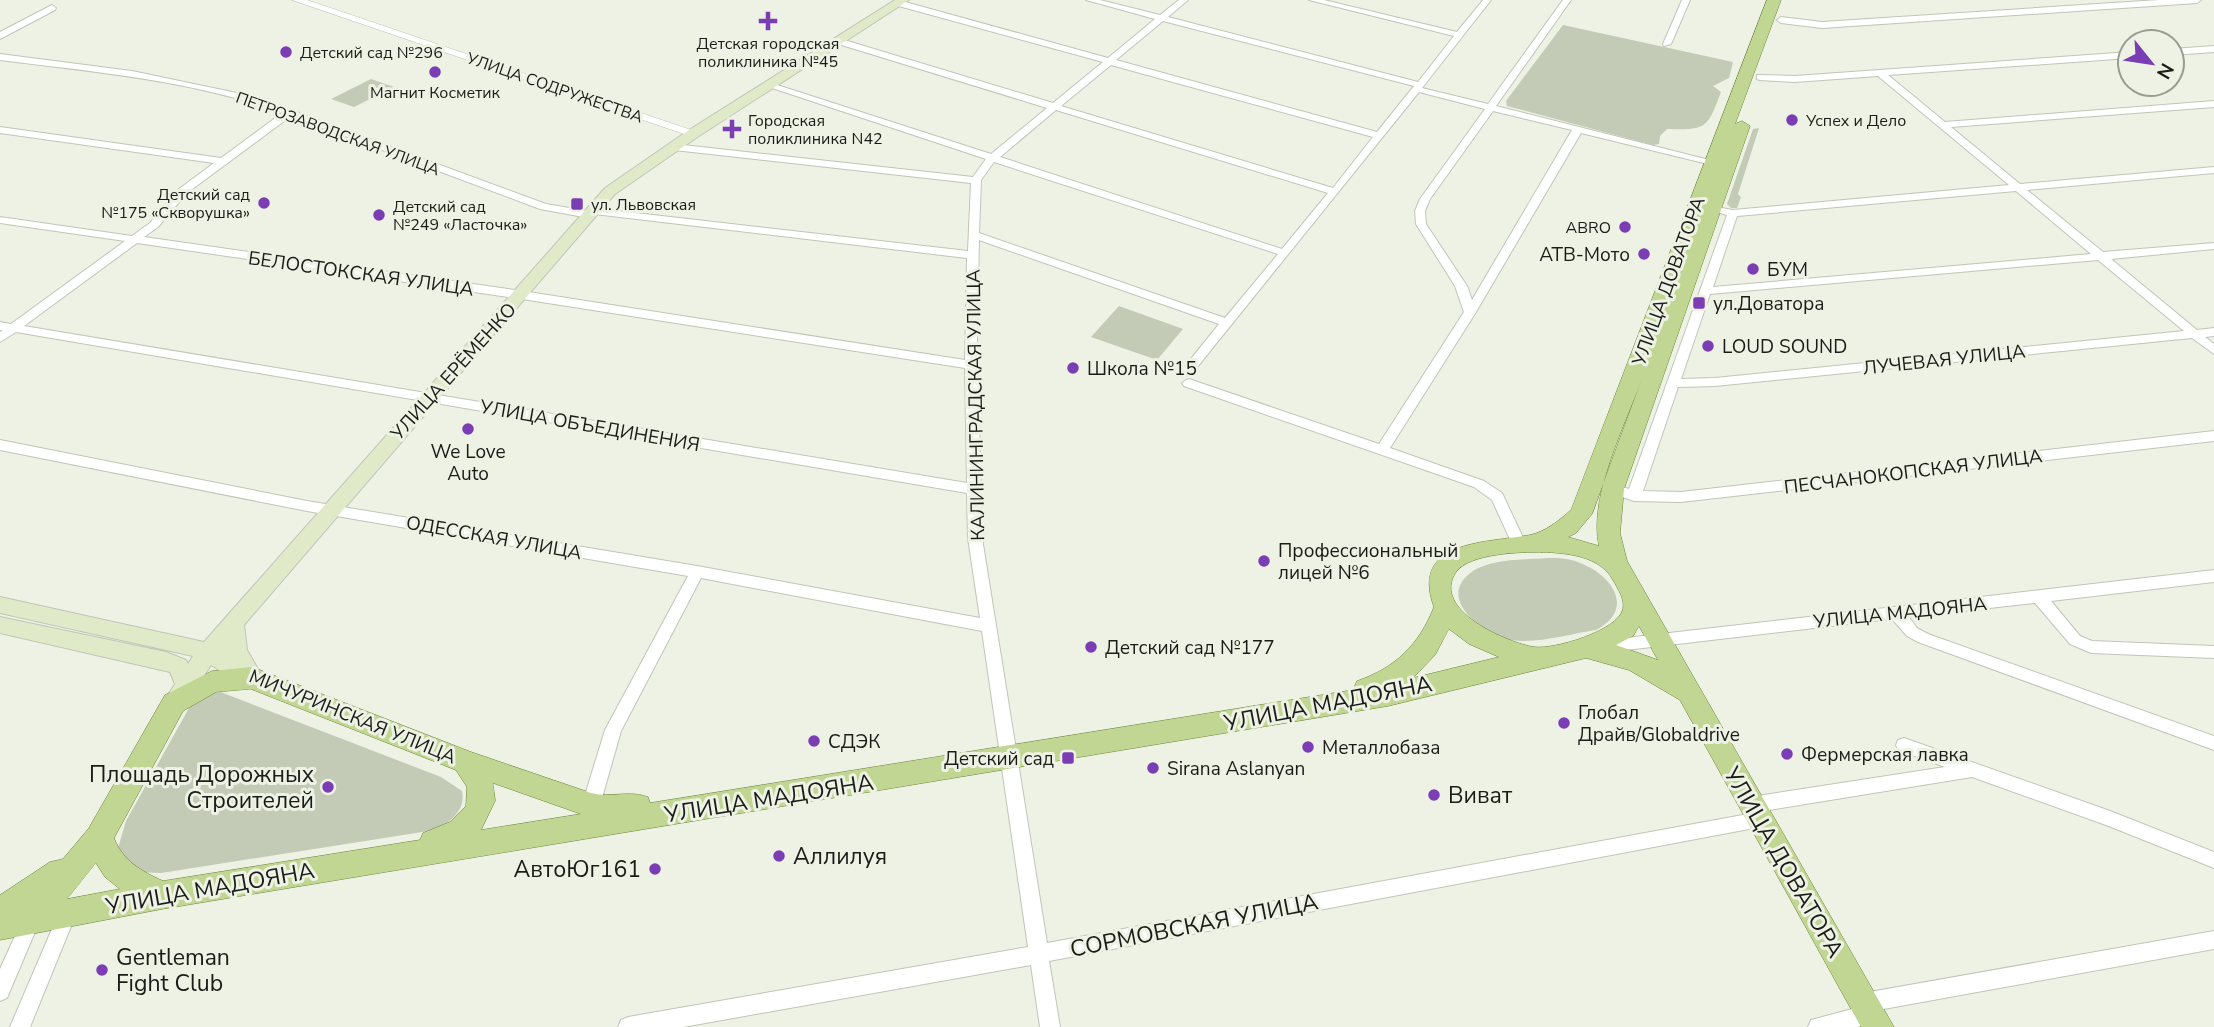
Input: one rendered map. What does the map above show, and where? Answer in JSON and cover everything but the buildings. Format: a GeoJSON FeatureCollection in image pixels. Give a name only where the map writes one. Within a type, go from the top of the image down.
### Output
{"type":"FeatureCollection","features":[{"type":"Feature","properties":{"kind":"main road","name":"УЛИЦА ДОВАТОРА"},"geometry":{"type":"LineString","coordinates":[[1528,543],[1568,527],[1581,514],[1774,0]]}},
{"type":"Feature","properties":{"kind":"main road","name":"УЛИЦА ДОВАТОРА"},"geometry":{"type":"LineString","coordinates":[[1615,562],[1608,533],[1613,489],[1788,0]]}},
{"type":"Feature","properties":{"kind":"main road","name":"УЛИЦА ЕРЁМЕНКО"},"geometry":{"type":"LineString","coordinates":[[0,910],[47,883],[99,837],[180,692],[208,652],[610,191],[694,133],[900,2]]}},
{"type":"Feature","properties":{"kind":"main road"},"geometry":{"type":"LineString","coordinates":[[1528,543],[1584,548],[1615,562],[1634,594],[1635,611],[1624,629],[1586,648],[1536,658],[1477,636],[1446,608],[1440,586],[1443,574],[1450,564],[1467,553],[1528,543]]}},
{"type":"Feature","properties":{"kind":"main road","name":"УЛИЦА ДОВАТОРА"},"geometry":{"type":"LineString","coordinates":[[1634,594],[1871,1015]]}},
{"type":"Feature","properties":{"kind":"main road","name":"МИЧУРИНСКАЯ УЛИЦА"},"geometry":{"type":"LineString","coordinates":[[0,605],[208,652],[252,678],[466,762],[591,805],[624,808]]}},
{"type":"Feature","properties":{"kind":"main road","name":"УЛИЦА МАДОЯНА"},"geometry":{"type":"LineString","coordinates":[[0,926],[162,895],[1007,753],[1382,686],[1430,645],[1446,608]]}},
{"type":"Feature","properties":{"kind":"main road"},"geometry":{"type":"LineString","coordinates":[[234,623],[233,642],[238,660],[252,678]]}},
{"type":"Feature","properties":{"kind":"main road"},"geometry":{"type":"LineString","coordinates":[[3,629],[166,661],[178,666],[180,692],[212,682],[252,678]]}},
{"type":"Feature","properties":{"kind":"main road","name":"УЛИЦА ДОВАТОРА"},"geometry":{"type":"LineString","coordinates":[[1586,648],[1619,654],[1647,665],[1692,698]]}},
{"type":"Feature","properties":{"kind":"main road","name":"УЛИЦА МАДОЯНА"},"geometry":{"type":"LineString","coordinates":[[624,808],[1388,695],[1536,658]]}},
{"type":"Feature","properties":{"kind":"main road"},"geometry":{"type":"LineString","coordinates":[[354,863],[366,854],[438,841],[455,835],[466,827],[480,808],[482,799],[481,788],[466,762]]}},
{"type":"Feature","properties":{"kind":"main road"},"geometry":{"type":"LineString","coordinates":[[31,920],[99,837],[114,868],[129,881],[162,895]]}},
{"type":"Feature","properties":{"kind":"street","name":"УЛИЦА СОДРУЖЕСТВА"},"geometry":{"type":"LineString","coordinates":[[298,0],[694,133]]}},
{"type":"Feature","properties":{"kind":"street"},"geometry":{"type":"LineString","coordinates":[[1090,0],[1488,107],[1713,162]]}},
{"type":"Feature","properties":{"kind":"street"},"geometry":{"type":"LineString","coordinates":[[674,147],[976,180],[992,158],[1184,0]]}},
{"type":"Feature","properties":{"kind":"street"},"geometry":{"type":"LineString","coordinates":[[1313,0],[1460,35]]}},
{"type":"Feature","properties":{"kind":"street"},"geometry":{"type":"LineString","coordinates":[[1487,0],[1227,323],[1187,378],[1381,451],[1479,484],[1491,491],[1528,543]]}},
{"type":"Feature","properties":{"kind":"street"},"geometry":{"type":"LineString","coordinates":[[1470,312],[1461,286],[1421,224],[1420,211],[1425,198],[1488,107],[1567,0]]}},
{"type":"Feature","properties":{"kind":"street"},"geometry":{"type":"LineString","coordinates":[[1667,44],[1686,0]]}},
{"type":"Feature","properties":{"kind":"street"},"geometry":{"type":"LineString","coordinates":[[1781,20],[1822,26],[2197,0]]}},
{"type":"Feature","properties":{"kind":"street"},"geometry":{"type":"LineString","coordinates":[[900,2],[1379,136]]}},
{"type":"Feature","properties":{"kind":"street"},"geometry":{"type":"LineString","coordinates":[[0,36],[52,8]]}},
{"type":"Feature","properties":{"kind":"street"},"geometry":{"type":"LineString","coordinates":[[838,41],[1335,192]]}},
{"type":"Feature","properties":{"kind":"street"},"geometry":{"type":"LineString","coordinates":[[2186,51],[2214,49]]}},
{"type":"Feature","properties":{"kind":"street"},"geometry":{"type":"LineString","coordinates":[[1760,77],[1787,80],[2116,56]]}},
{"type":"Feature","properties":{"kind":"street","name":"ПЕТРОЗАВОДСКАЯ УЛИЦА"},"geometry":{"type":"LineString","coordinates":[[0,57],[132,74],[243,96],[535,203],[591,213],[973,255]]}},
{"type":"Feature","properties":{"kind":"street"},"geometry":{"type":"LineString","coordinates":[[1881,74],[2214,350]]}},
{"type":"Feature","properties":{"kind":"street"},"geometry":{"type":"LineString","coordinates":[[768,85],[1285,253]]}},
{"type":"Feature","properties":{"kind":"street"},"geometry":{"type":"LineString","coordinates":[[1943,125],[2214,104]]}},
{"type":"Feature","properties":{"kind":"street"},"geometry":{"type":"LineString","coordinates":[[0,338],[6,327],[154,225],[183,191],[289,113]]}},
{"type":"Feature","properties":{"kind":"street"},"geometry":{"type":"LineString","coordinates":[[1381,451],[1470,312],[1578,129]]}},
{"type":"Feature","properties":{"kind":"street"},"geometry":{"type":"LineString","coordinates":[[0,130],[222,161]]}},
{"type":"Feature","properties":{"kind":"street"},"geometry":{"type":"LineString","coordinates":[[1733,213],[2214,170]]}},
{"type":"Feature","properties":{"kind":"street","name":"КАЛИНИНГРАДСКАЯ УЛИЦА"},"geometry":{"type":"LineString","coordinates":[[976,180],[971,365],[975,538],[1050,1027]]}},
{"type":"Feature","properties":{"kind":"street","name":"УЛИЦА ДОВАТОРА"},"geometry":{"type":"LineString","coordinates":[[1634,496],[1733,213],[1714,208]]}},
{"type":"Feature","properties":{"kind":"street","name":"БЕЛОСТОКСКАЯ УЛИЦА"},"geometry":{"type":"LineString","coordinates":[[0,220],[522,295],[971,365]]}},
{"type":"Feature","properties":{"kind":"street"},"geometry":{"type":"LineString","coordinates":[[974,235],[1227,323]]}},
{"type":"Feature","properties":{"kind":"street"},"geometry":{"type":"LineString","coordinates":[[1706,291],[2214,246]]}},
{"type":"Feature","properties":{"kind":"street","name":"УЛИЦА ОБЪЕДИНЕНИЯ"},"geometry":{"type":"LineString","coordinates":[[6,327],[973,489]]}},
{"type":"Feature","properties":{"kind":"street","name":"ЛУЧЕВАЯ УЛИЦА"},"geometry":{"type":"LineString","coordinates":[[1673,383],[1728,381],[2214,332]]}},
{"type":"Feature","properties":{"kind":"street","name":"ПЕСЧАНОКОПСКАЯ УЛИЦА"},"geometry":{"type":"LineString","coordinates":[[1613,489],[1634,496],[1681,497],[2214,436]]}},
{"type":"Feature","properties":{"kind":"street","name":"ОДЕССКАЯ УЛИЦА"},"geometry":{"type":"LineString","coordinates":[[0,445],[307,506],[698,572],[988,626]]}},
{"type":"Feature","properties":{"kind":"street"},"geometry":{"type":"LineString","coordinates":[[591,805],[613,730],[698,572]]}},
{"type":"Feature","properties":{"kind":"street","name":"УЛИЦА МАДОЯНА"},"geometry":{"type":"LineString","coordinates":[[1586,648],[2214,576]]}},
{"type":"Feature","properties":{"kind":"street"},"geometry":{"type":"LineString","coordinates":[[2039,597],[2080,644],[2104,649],[2214,652]]}},
{"type":"Feature","properties":{"kind":"street"},"geometry":{"type":"LineString","coordinates":[[1896,613],[1912,632],[1923,638],[2214,743]]}},
{"type":"Feature","properties":{"kind":"street"},"geometry":{"type":"LineString","coordinates":[[1905,745],[2214,860]]}},
{"type":"Feature","properties":{"kind":"street","name":"СОРМОВСКАЯ УЛИЦА"},"geometry":{"type":"LineString","coordinates":[[628,1027],[1039,954],[1972,769]]}},
{"type":"Feature","properties":{"kind":"street"},"geometry":{"type":"LineString","coordinates":[[20,1027],[67,914]]}},
{"type":"Feature","properties":{"kind":"street"},"geometry":{"type":"LineString","coordinates":[[0,990],[31,920]]}},
{"type":"Feature","properties":{"kind":"street"},"geometry":{"type":"LineString","coordinates":[[1818,1027],[2214,940]]}},
{"type":"Feature","properties":{"kind":"green space"},"geometry":{"type":"Polygon","coordinates":[[[1563,25],[1733,62],[1729,78],[1713,86],[1721,92],[1704,125],[1690,129],[1667,129],[1660,136],[1659,144],[1653,145],[1507,106],[1506,101],[1563,25]]]}},
{"type":"Feature","properties":{"kind":"green space"},"geometry":{"type":"Polygon","coordinates":[[[371,79],[394,87],[354,107],[331,99],[371,79]]]}},
{"type":"Feature","properties":{"kind":"green space"},"geometry":{"type":"Polygon","coordinates":[[[1759,128],[1738,194],[1741,197],[1737,208],[1731,208],[1727,204],[1753,129],[1759,128]]]}},
{"type":"Feature","properties":{"kind":"green space"},"geometry":{"type":"Polygon","coordinates":[[[1119,306],[1183,329],[1157,360],[1091,337],[1119,306]]]}},
{"type":"Feature","properties":{"kind":"green space"},"geometry":{"type":"Polygon","coordinates":[[[1568,559],[1580,563],[1592,568],[1610,584],[1617,603],[1608,622],[1596,630],[1543,640],[1511,640],[1478,624],[1461,605],[1458,595],[1461,584],[1477,569],[1506,561],[1568,559]]]}},
{"type":"Feature","properties":{"kind":"green space","name":"Площадь Дорожных Строителей"},"geometry":{"type":"Polygon","coordinates":[[[218,691],[441,777],[462,791],[462,804],[452,819],[435,830],[161,873],[135,872],[118,848],[126,821],[189,708],[196,700],[218,691]]]}},
{"type":"Feature","properties":{"kind":"place","name":"Детская городская поликлиника №45"},"geometry":{"type":"Point","coordinates":[768,21]}},
{"type":"Feature","properties":{"kind":"place","name":"Детский сад №296"},"geometry":{"type":"Point","coordinates":[286,52]}},
{"type":"Feature","properties":{"kind":"place","name":"Магнит Косметик"},"geometry":{"type":"Point","coordinates":[435,72]}},
{"type":"Feature","properties":{"kind":"place","name":"Успех и Дело"},"geometry":{"type":"Point","coordinates":[1792,120]}},
{"type":"Feature","properties":{"kind":"place","name":"Городская поликлиника N42"},"geometry":{"type":"Point","coordinates":[732,129]}},
{"type":"Feature","properties":{"kind":"place","name":"Детский сад №175 «Скворушка»"},"geometry":{"type":"Point","coordinates":[264,203]}},
{"type":"Feature","properties":{"kind":"place","name":"ул. Львовская"},"geometry":{"type":"Point","coordinates":[577,204]}},
{"type":"Feature","properties":{"kind":"place","name":"Детский сад №249 «Ласточка»"},"geometry":{"type":"Point","coordinates":[379,215]}},
{"type":"Feature","properties":{"kind":"place","name":"ABRO"},"geometry":{"type":"Point","coordinates":[1625,227]}},
{"type":"Feature","properties":{"kind":"place","name":"АТВ-Мото"},"geometry":{"type":"Point","coordinates":[1644,254]}},
{"type":"Feature","properties":{"kind":"place","name":"БУМ"},"geometry":{"type":"Point","coordinates":[1753,269]}},
{"type":"Feature","properties":{"kind":"place","name":"ул.Доватора"},"geometry":{"type":"Point","coordinates":[1699,303]}},
{"type":"Feature","properties":{"kind":"place","name":"LOUD SOUND"},"geometry":{"type":"Point","coordinates":[1708,346]}},
{"type":"Feature","properties":{"kind":"place","name":"Школа №15"},"geometry":{"type":"Point","coordinates":[1073,368]}},
{"type":"Feature","properties":{"kind":"place","name":"We Love Auto"},"geometry":{"type":"Point","coordinates":[468,429]}},
{"type":"Feature","properties":{"kind":"place","name":"Профессиональный лицей №6"},"geometry":{"type":"Point","coordinates":[1264,561]}},
{"type":"Feature","properties":{"kind":"place","name":"Детский сад №177"},"geometry":{"type":"Point","coordinates":[1091,647]}},
{"type":"Feature","properties":{"kind":"place","name":"Глобал Драйв/Globaldrive"},"geometry":{"type":"Point","coordinates":[1564,723]}},
{"type":"Feature","properties":{"kind":"place","name":"СДЭК"},"geometry":{"type":"Point","coordinates":[814,741]}},
{"type":"Feature","properties":{"kind":"place","name":"Металлобаза"},"geometry":{"type":"Point","coordinates":[1308,747]}},
{"type":"Feature","properties":{"kind":"place","name":"Фермерская лавка"},"geometry":{"type":"Point","coordinates":[1787,754]}},
{"type":"Feature","properties":{"kind":"place","name":"Детский сад"},"geometry":{"type":"Point","coordinates":[1068,758]}},
{"type":"Feature","properties":{"kind":"place","name":"Sirana Aslanyan"},"geometry":{"type":"Point","coordinates":[1153,768]}},
{"type":"Feature","properties":{"kind":"place","name":"Площадь Дорожных Строителей"},"geometry":{"type":"Point","coordinates":[328,787]}},
{"type":"Feature","properties":{"kind":"place","name":"Виват"},"geometry":{"type":"Point","coordinates":[1434,795]}},
{"type":"Feature","properties":{"kind":"place","name":"Аллилуя"},"geometry":{"type":"Point","coordinates":[779,856]}},
{"type":"Feature","properties":{"kind":"place","name":"АвтоЮг161"},"geometry":{"type":"Point","coordinates":[655,869]}},
{"type":"Feature","properties":{"kind":"place","name":"Gentleman Fight Club"},"geometry":{"type":"Point","coordinates":[102,970]}}]}
